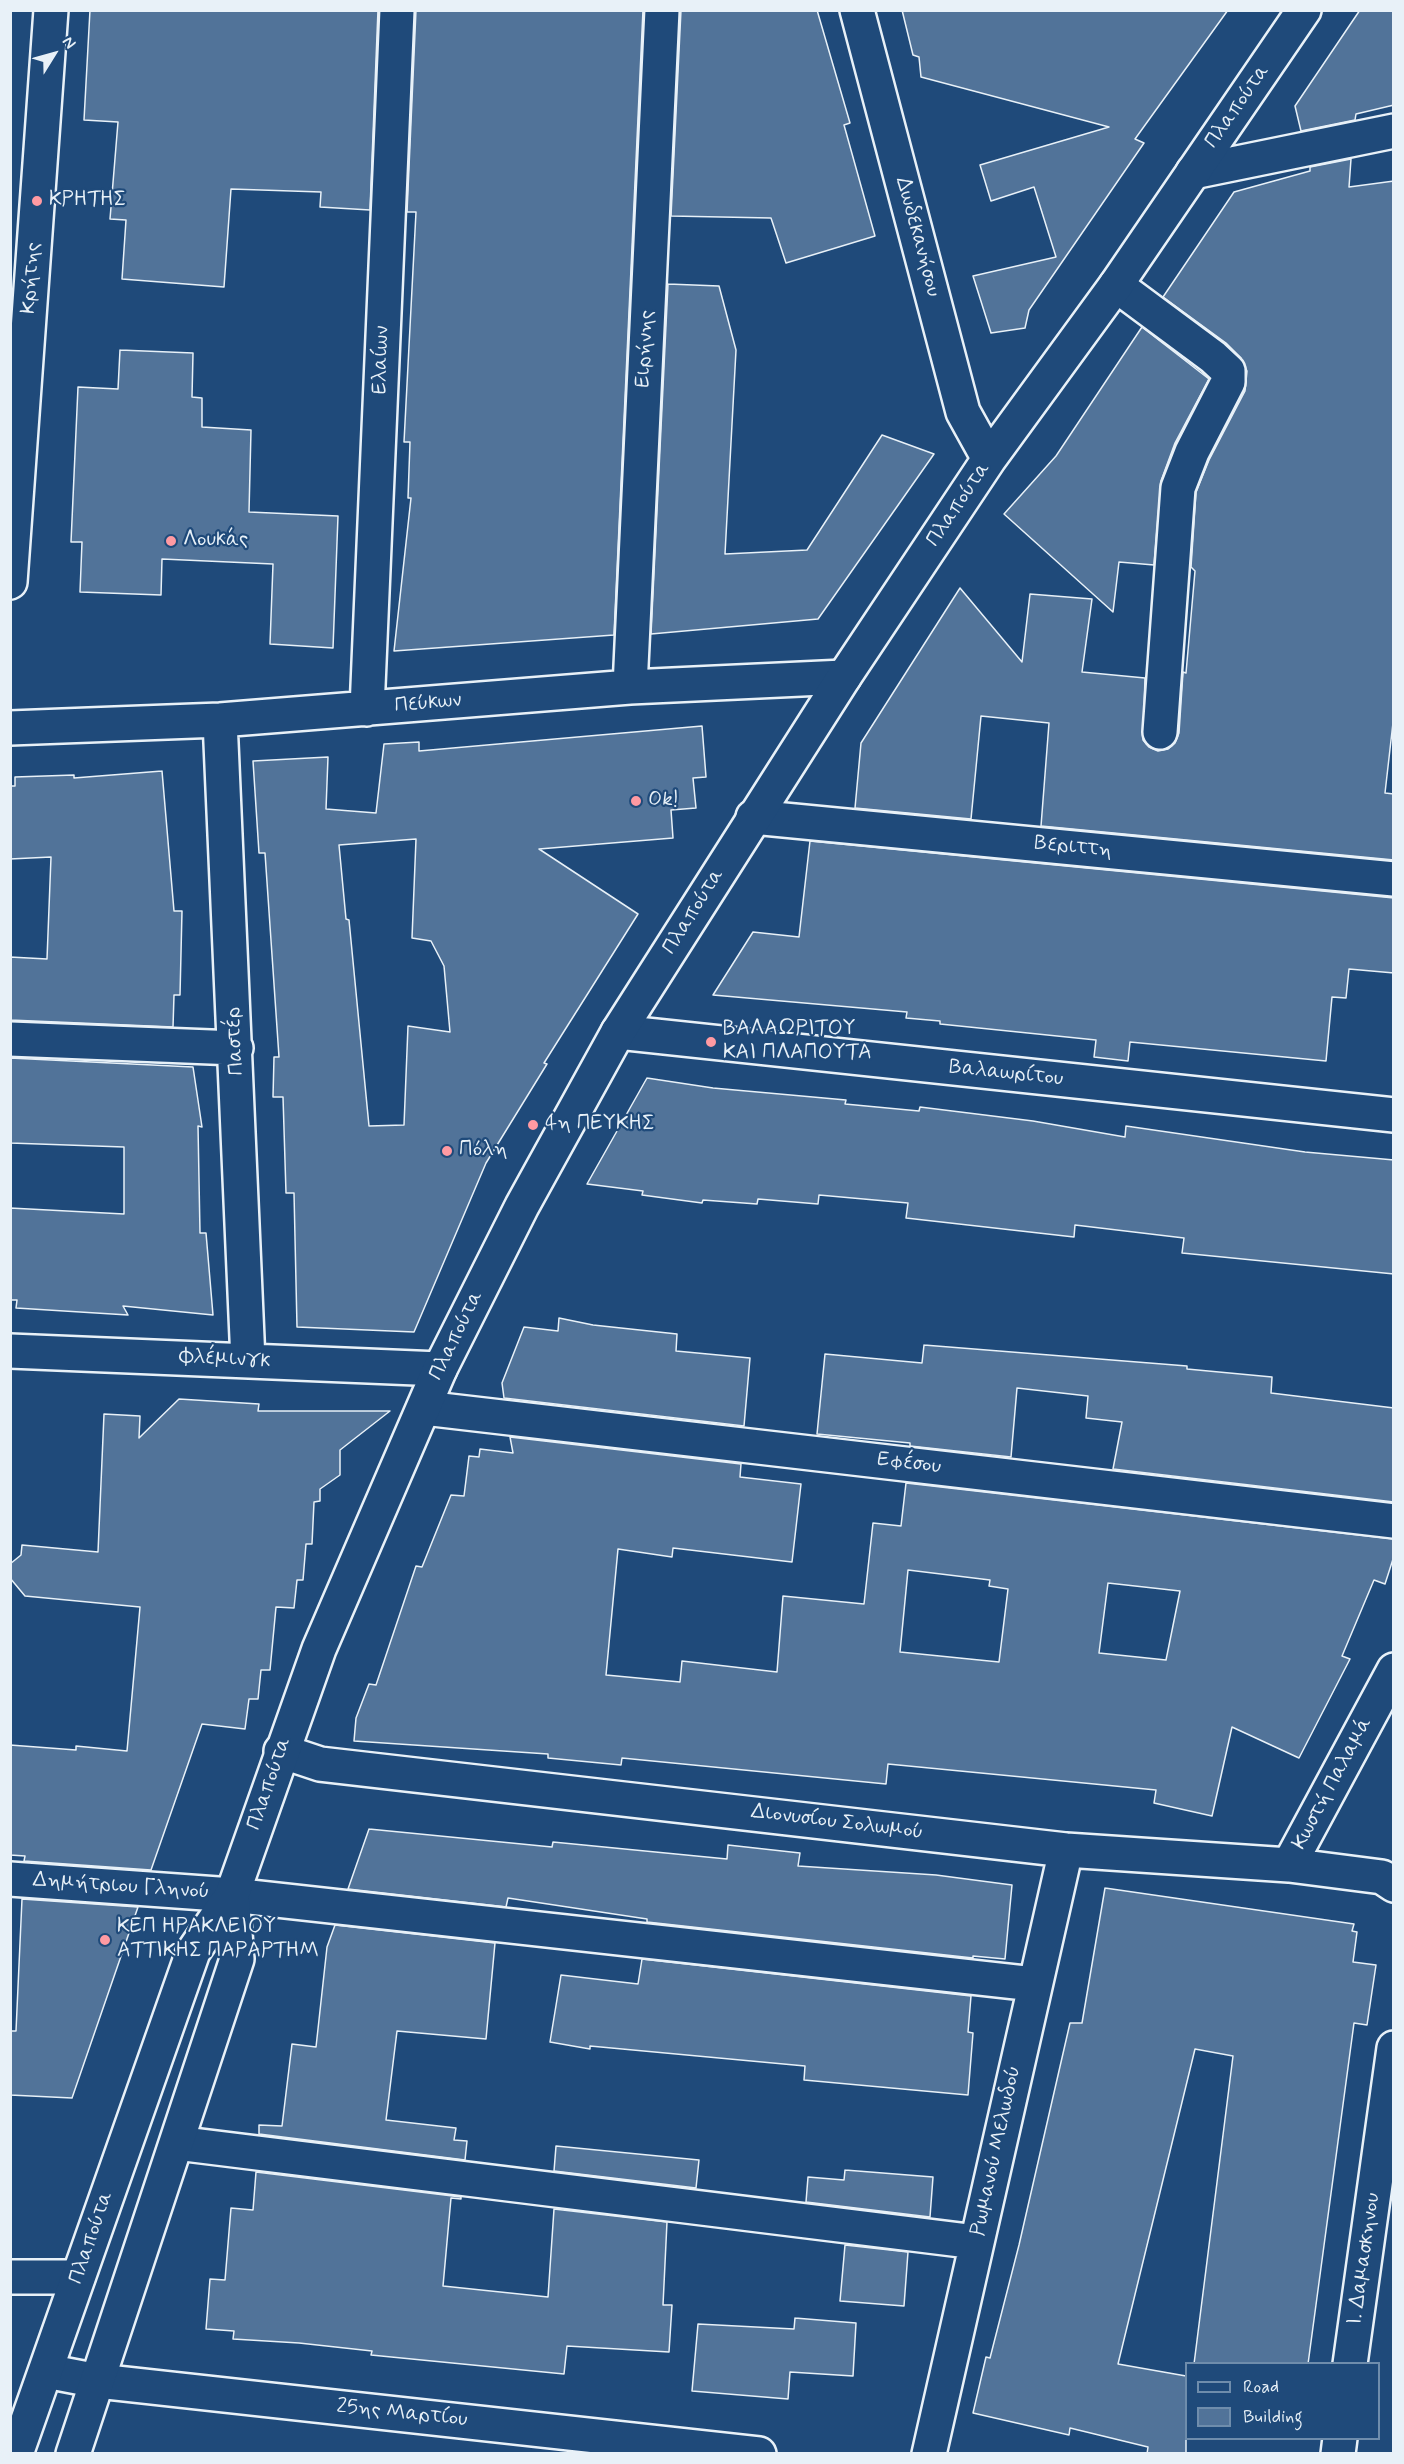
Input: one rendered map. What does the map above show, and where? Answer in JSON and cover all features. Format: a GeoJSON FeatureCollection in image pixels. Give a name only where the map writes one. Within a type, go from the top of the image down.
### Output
{"type":"FeatureCollection","features":[{"type":"Feature","properties":{"kind":"street","name":"Κρήτης"},"geometry":{"type":"LineString","coordinates":[[10,582],[51,10]]}},
{"type":"Feature","properties":{"kind":"street","name":"Ελαίων"},"geometry":{"type":"LineString","coordinates":[[367,709],[397,10]]}},
{"type":"Feature","properties":{"kind":"street","name":"Ειρήνης"},"geometry":{"type":"LineString","coordinates":[[630,687],[662,10]]}},
{"type":"Feature","properties":{"kind":"street","name":"Δωδεκανήσου"},"geometry":{"type":"LineString","coordinates":[[857,10],[963,412],[989,459]]}},
{"type":"Feature","properties":{"kind":"street","name":"Πλαπούτα"},"geometry":{"type":"LineString","coordinates":[[16,2454],[192,1952],[232,1895],[281,1750],[319,1649],[440,1369],[522,1206],[618,1032],[844,677],[989,459],[1116,285],[1304,10]]}},
{"type":"Feature","properties":{"kind":"street"},"geometry":{"type":"LineString","coordinates":[[1193,172],[1394,131]]}},
{"type":"Feature","properties":{"kind":"street"},"geometry":{"type":"LineString","coordinates":[[1116,285],[1213,357],[1228,371],[1228,382],[1192,452],[1178,488],[1160,732]]}},
{"type":"Feature","properties":{"kind":"street","name":"Πεύκων"},"geometry":{"type":"LineString","coordinates":[[10,728],[220,720],[630,687],[844,677]]}},
{"type":"Feature","properties":{"kind":"street","name":"Παστέρ"},"geometry":{"type":"LineString","coordinates":[[220,720],[248,1361]]}},
{"type":"Feature","properties":{"kind":"street","name":"Βεριττη"},"geometry":{"type":"LineString","coordinates":[[753,817],[1394,879]]}},
{"type":"Feature","properties":{"kind":"street","name":"Βαλαωρίτου"},"geometry":{"type":"LineString","coordinates":[[618,1032],[1394,1115]]}},
{"type":"Feature","properties":{"kind":"street"},"geometry":{"type":"LineString","coordinates":[[10,1039],[236,1048]]}},
{"type":"Feature","properties":{"kind":"street","name":"Φλέμινγκ"},"geometry":{"type":"LineString","coordinates":[[10,1351],[440,1369]]}},
{"type":"Feature","properties":{"kind":"street","name":"Εφέσου"},"geometry":{"type":"LineString","coordinates":[[423,1408],[1394,1521]]}},
{"type":"Feature","properties":{"kind":"street","name":"Κωστή Παλαμά"},"geometry":{"type":"LineString","coordinates":[[1289,1865],[1394,1670]]}},
{"type":"Feature","properties":{"kind":"street","name":"Διονυσίου Σολωμού"},"geometry":{"type":"LineString","coordinates":[[281,1750],[320,1764],[1066,1850],[1289,1865],[1382,1877],[1394,1885]]}},
{"type":"Feature","properties":{"kind":"street","name":"Ρωμανού Μελωδού"},"geometry":{"type":"LineString","coordinates":[[929,2454],[1066,1850]]}},
{"type":"Feature","properties":{"kind":"street","name":"Δημήτριου Γληνού"},"geometry":{"type":"LineString","coordinates":[[10,1879],[232,1895],[1034,1984]]}},
{"type":"Feature","properties":{"kind":"street","name":"Πλαπούτα"},"geometry":{"type":"LineString","coordinates":[[73,2454],[237,1959],[232,1895]]}},
{"type":"Feature","properties":{"kind":"street","name":"Ι. Δαμασκηνου"},"geometry":{"type":"LineString","coordinates":[[1350,2362],[1394,2048]]}},
{"type":"Feature","properties":{"kind":"street"},"geometry":{"type":"LineString","coordinates":[[177,2143],[977,2242]]}},
{"type":"Feature","properties":{"kind":"street"},"geometry":{"type":"LineString","coordinates":[[10,2277],[78,2277]]}},
{"type":"Feature","properties":{"kind":"street","name":"25ης Μαρτίου"},"geometry":{"type":"LineString","coordinates":[[46,2371],[98,2381],[759,2454]]}},
{"type":"Feature","properties":{"kind":"building"},"geometry":{"type":"Polygon","coordinates":[[[90,10],[378,10],[370,210],[320,207],[321,192],[231,189],[224,287],[122,279],[126,220],[110,219],[118,122],[84,120],[90,10]]]}},
{"type":"Feature","properties":{"kind":"building"},"geometry":{"type":"Polygon","coordinates":[[[416,10],[643,10],[614,635],[394,651],[411,498],[408,498],[410,442],[404,442],[416,212],[407,212],[416,10]]]}},
{"type":"Feature","properties":{"kind":"building"},"geometry":{"type":"Polygon","coordinates":[[[681,10],[817,10],[850,123],[844,125],[875,236],[786,263],[771,218],[671,216],[681,10]]]}},
{"type":"Feature","properties":{"kind":"building"},"geometry":{"type":"Polygon","coordinates":[[[902,10],[1228,10],[1135,139],[1144,143],[1029,310],[1025,328],[991,333],[973,276],[1056,257],[1034,187],[991,201],[980,165],[1109,127],[921,77],[919,57],[913,55],[902,10]]]}},
{"type":"Feature","properties":{"kind":"building"},"geometry":{"type":"Polygon","coordinates":[[[1360,10],[1394,10],[1394,105],[1356,114],[1355,120],[1301,131],[1295,106],[1360,10]]]}},
{"type":"Feature","properties":{"kind":"building"},"geometry":{"type":"Polygon","coordinates":[[[1351,159],[1349,187],[1394,181],[1394,714],[1385,793],[1394,794],[1394,860],[1041,826],[1049,723],[981,716],[971,819],[855,808],[861,743],[960,588],[1022,662],[1030,594],[1092,599],[1082,672],[1145,678],[1143,740],[1149,747],[1158,751],[1168,749],[1175,743],[1179,733],[1183,672],[1186,673],[1195,571],[1191,567],[1196,492],[1209,460],[1245,391],[1247,371],[1241,358],[1226,343],[1163,297],[1234,192],[1310,171],[1310,167],[1351,159]]]}},
{"type":"Feature","properties":{"kind":"building"},"geometry":{"type":"Polygon","coordinates":[[[668,284],[719,286],[736,350],[725,554],[807,550],[882,435],[934,454],[818,619],[651,634],[668,284]]]}},
{"type":"Feature","properties":{"kind":"building"},"geometry":{"type":"Polygon","coordinates":[[[1142,327],[1209,379],[1175,443],[1161,481],[1154,565],[1119,562],[1113,612],[1004,514],[1056,456],[1142,327]]]}},
{"type":"Feature","properties":{"kind":"building"},"geometry":{"type":"Polygon","coordinates":[[[120,350],[193,353],[192,397],[202,398],[202,427],[251,430],[249,512],[338,516],[333,648],[270,644],[273,564],[162,559],[161,595],[80,592],[82,542],[71,542],[78,387],[118,389],[120,350]]]}},
{"type":"Feature","properties":{"kind":"building"},"geometry":{"type":"Polygon","coordinates":[[[702,726],[706,777],[693,778],[696,808],[671,810],[673,838],[539,849],[638,914],[544,1063],[547,1064],[486,1163],[414,1332],[297,1327],[294,1193],[286,1193],[283,1097],[273,1097],[274,1057],[279,1057],[265,853],[259,853],[253,761],[328,757],[326,809],[376,813],[384,744],[419,742],[419,751],[702,726]],[[416,839],[339,845],[346,919],[349,920],[369,1126],[404,1125],[408,1026],[450,1032],[444,966],[431,941],[412,938],[416,839]]]}},
{"type":"Feature","properties":{"kind":"building"},"geometry":{"type":"Polygon","coordinates":[[[162,771],[174,911],[182,911],[180,995],[174,995],[173,1027],[10,1020],[10,957],[47,959],[51,857],[10,859],[10,786],[15,786],[15,777],[74,775],[74,778],[162,771]]]}},
{"type":"Feature","properties":{"kind":"building"},"geometry":{"type":"Polygon","coordinates":[[[810,841],[1394,898],[1394,973],[1349,969],[1346,998],[1332,997],[1326,1061],[1130,1042],[1128,1061],[1094,1057],[1096,1040],[940,1024],[940,1021],[906,1018],[907,1012],[713,995],[753,932],[799,937],[810,841]]]}},
{"type":"Feature","properties":{"kind":"building"},"geometry":{"type":"Polygon","coordinates":[[[10,1058],[193,1067],[202,1127],[198,1126],[200,1233],[206,1233],[213,1315],[123,1306],[128,1315],[16,1308],[17,1300],[10,1300],[10,1208],[124,1214],[124,1147],[10,1143],[10,1058]]]}},
{"type":"Feature","properties":{"kind":"building"},"geometry":{"type":"Polygon","coordinates":[[[647,1078],[713,1088],[846,1100],[845,1104],[919,1111],[920,1107],[1033,1121],[1125,1137],[1126,1126],[1305,1152],[1394,1160],[1394,1274],[1182,1253],[1184,1238],[1075,1225],[1074,1237],[906,1218],[908,1203],[819,1195],[818,1204],[758,1199],[757,1204],[703,1200],[702,1203],[642,1195],[643,1191],[587,1184],[647,1078]]]}},
{"type":"Feature","properties":{"kind":"building"},"geometry":{"type":"Polygon","coordinates":[[[559,1318],[593,1325],[677,1334],[676,1351],[750,1358],[744,1426],[504,1398],[502,1383],[524,1327],[558,1331],[559,1318]]]}},
{"type":"Feature","properties":{"kind":"building"},"geometry":{"type":"Polygon","coordinates":[[[924,1345],[1187,1366],[1187,1369],[1272,1377],[1271,1393],[1394,1408],[1394,1502],[1113,1469],[1122,1422],[1086,1418],[1088,1396],[1017,1388],[1011,1457],[910,1446],[910,1443],[817,1434],[825,1354],[922,1363],[924,1345]]]}},
{"type":"Feature","properties":{"kind":"building"},"geometry":{"type":"Polygon","coordinates":[[[179,1399],[259,1404],[258,1411],[390,1411],[340,1450],[340,1475],[320,1489],[320,1501],[314,1502],[312,1544],[306,1544],[303,1580],[297,1580],[294,1608],[276,1607],[270,1670],[261,1670],[258,1699],[249,1699],[245,1729],[202,1724],[151,1870],[24,1861],[25,1856],[10,1855],[10,1745],[76,1750],[76,1746],[127,1751],[140,1607],[25,1596],[10,1578],[10,1564],[21,1555],[22,1545],[98,1552],[104,1414],[140,1416],[139,1438],[179,1399]]]}},
{"type":"Feature","properties":{"kind":"building"},"geometry":{"type":"Polygon","coordinates":[[[510,1437],[741,1464],[740,1477],[801,1484],[792,1562],[673,1548],[672,1557],[618,1549],[606,1675],[680,1682],[682,1661],[777,1672],[783,1596],[864,1604],[873,1523],[901,1526],[906,1483],[1394,1539],[1394,1556],[1385,1584],[1374,1580],[1342,1656],[1350,1659],[1299,1758],[1232,1727],[1212,1816],[1154,1803],[1156,1790],[888,1764],[886,1784],[622,1758],[621,1765],[548,1758],[548,1754],[354,1741],[356,1718],[369,1684],[376,1685],[416,1566],[422,1567],[451,1495],[464,1496],[469,1456],[479,1457],[480,1449],[513,1453],[510,1437]],[[908,1570],[900,1652],[999,1662],[1008,1589],[989,1586],[990,1580],[908,1570]],[[1108,1583],[1099,1653],[1166,1660],[1180,1591],[1108,1583]]]}},
{"type":"Feature","properties":{"kind":"building"},"geometry":{"type":"Polygon","coordinates":[[[369,1829],[552,1847],[553,1842],[727,1859],[728,1845],[800,1853],[798,1866],[936,1875],[1012,1885],[1005,1959],[973,1956],[973,1958],[647,1922],[647,1919],[508,1898],[506,1907],[348,1889],[369,1829]]]}},
{"type":"Feature","properties":{"kind":"building"},"geometry":{"type":"Polygon","coordinates":[[[1105,1888],[1354,1924],[1352,1931],[1357,1932],[1353,1962],[1376,1965],[1367,2025],[1354,2023],[1308,2362],[1194,2362],[1233,2056],[1195,2049],[1118,2364],[1185,2376],[1186,2454],[1147,2454],[1148,2447],[1070,2428],[1069,2435],[973,2413],[986,2357],[990,2358],[1019,2245],[1070,2023],[1082,2023],[1105,1888]]]}},
{"type":"Feature","properties":{"kind":"building"},"geometry":{"type":"Polygon","coordinates":[[[22,1899],[138,1907],[72,2098],[10,2095],[10,2031],[16,2031],[22,1899]]]}},
{"type":"Feature","properties":{"kind":"building"},"geometry":{"type":"Polygon","coordinates":[[[335,1925],[495,1943],[486,2039],[397,2031],[386,2120],[456,2128],[454,2140],[467,2141],[465,2160],[259,2134],[259,2125],[282,2126],[292,2044],[316,2047],[327,1947],[335,1925]]]}},
{"type":"Feature","properties":{"kind":"building"},"geometry":{"type":"Polygon","coordinates":[[[642,1959],[971,1996],[968,2032],[973,2033],[968,2095],[804,2080],[805,2066],[590,2046],[590,2049],[550,2042],[561,1975],[638,1984],[642,1959]]]}},
{"type":"Feature","properties":{"kind":"building"},"geometry":{"type":"Polygon","coordinates":[[[556,2146],[699,2160],[696,2188],[554,2171],[556,2146]]]}},
{"type":"Feature","properties":{"kind":"building"},"geometry":{"type":"Polygon","coordinates":[[[845,2170],[933,2177],[930,2217],[806,2202],[808,2177],[844,2180],[845,2170]]]}},
{"type":"Feature","properties":{"kind":"building"},"geometry":{"type":"Polygon","coordinates":[[[256,2172],[461,2197],[461,2199],[451,2198],[443,2286],[548,2297],[554,2209],[667,2222],[663,2305],[672,2305],[669,2352],[567,2346],[564,2374],[371,2355],[372,2351],[299,2343],[233,2339],[234,2331],[206,2329],[210,2279],[225,2280],[231,2208],[253,2210],[256,2172]]]}},
{"type":"Feature","properties":{"kind":"building"},"geometry":{"type":"Polygon","coordinates":[[[845,2245],[908,2252],[904,2306],[840,2301],[845,2245]]]}},
{"type":"Feature","properties":{"kind":"building"},"geometry":{"type":"Polygon","coordinates":[[[795,2318],[856,2323],[853,2376],[790,2372],[788,2399],[692,2391],[698,2324],[794,2329],[795,2318]]]}},
{"type":"Feature","properties":{"kind":"place","name":"ΚΡΗΤΗΣ"},"geometry":{"type":"Point","coordinates":[37,201]}},
{"type":"Feature","properties":{"kind":"place","name":"Λουκάς"},"geometry":{"type":"Point","coordinates":[171,541]}},
{"type":"Feature","properties":{"kind":"place","name":"Ok!"},"geometry":{"type":"Point","coordinates":[636,801]}},
{"type":"Feature","properties":{"kind":"place","name":"ΒΑΛΑΩΡΙΤΟΥ ΚΑΙ ΠΛΑΠΟΥΤΑ"},"geometry":{"type":"Point","coordinates":[711,1042]}},
{"type":"Feature","properties":{"kind":"place","name":"4η ΠΕΥΚΗΣ"},"geometry":{"type":"Point","coordinates":[533,1125]}},
{"type":"Feature","properties":{"kind":"place","name":"Πόλη"},"geometry":{"type":"Point","coordinates":[447,1151]}},
{"type":"Feature","properties":{"kind":"place","name":"ΚΕΠ ΗΡΑΚΛΕΙΟΥ ΑΤΤΙΚΗΣ ΠΑΡΑΡΤΗΜ"},"geometry":{"type":"Point","coordinates":[105,1940]}}]}
